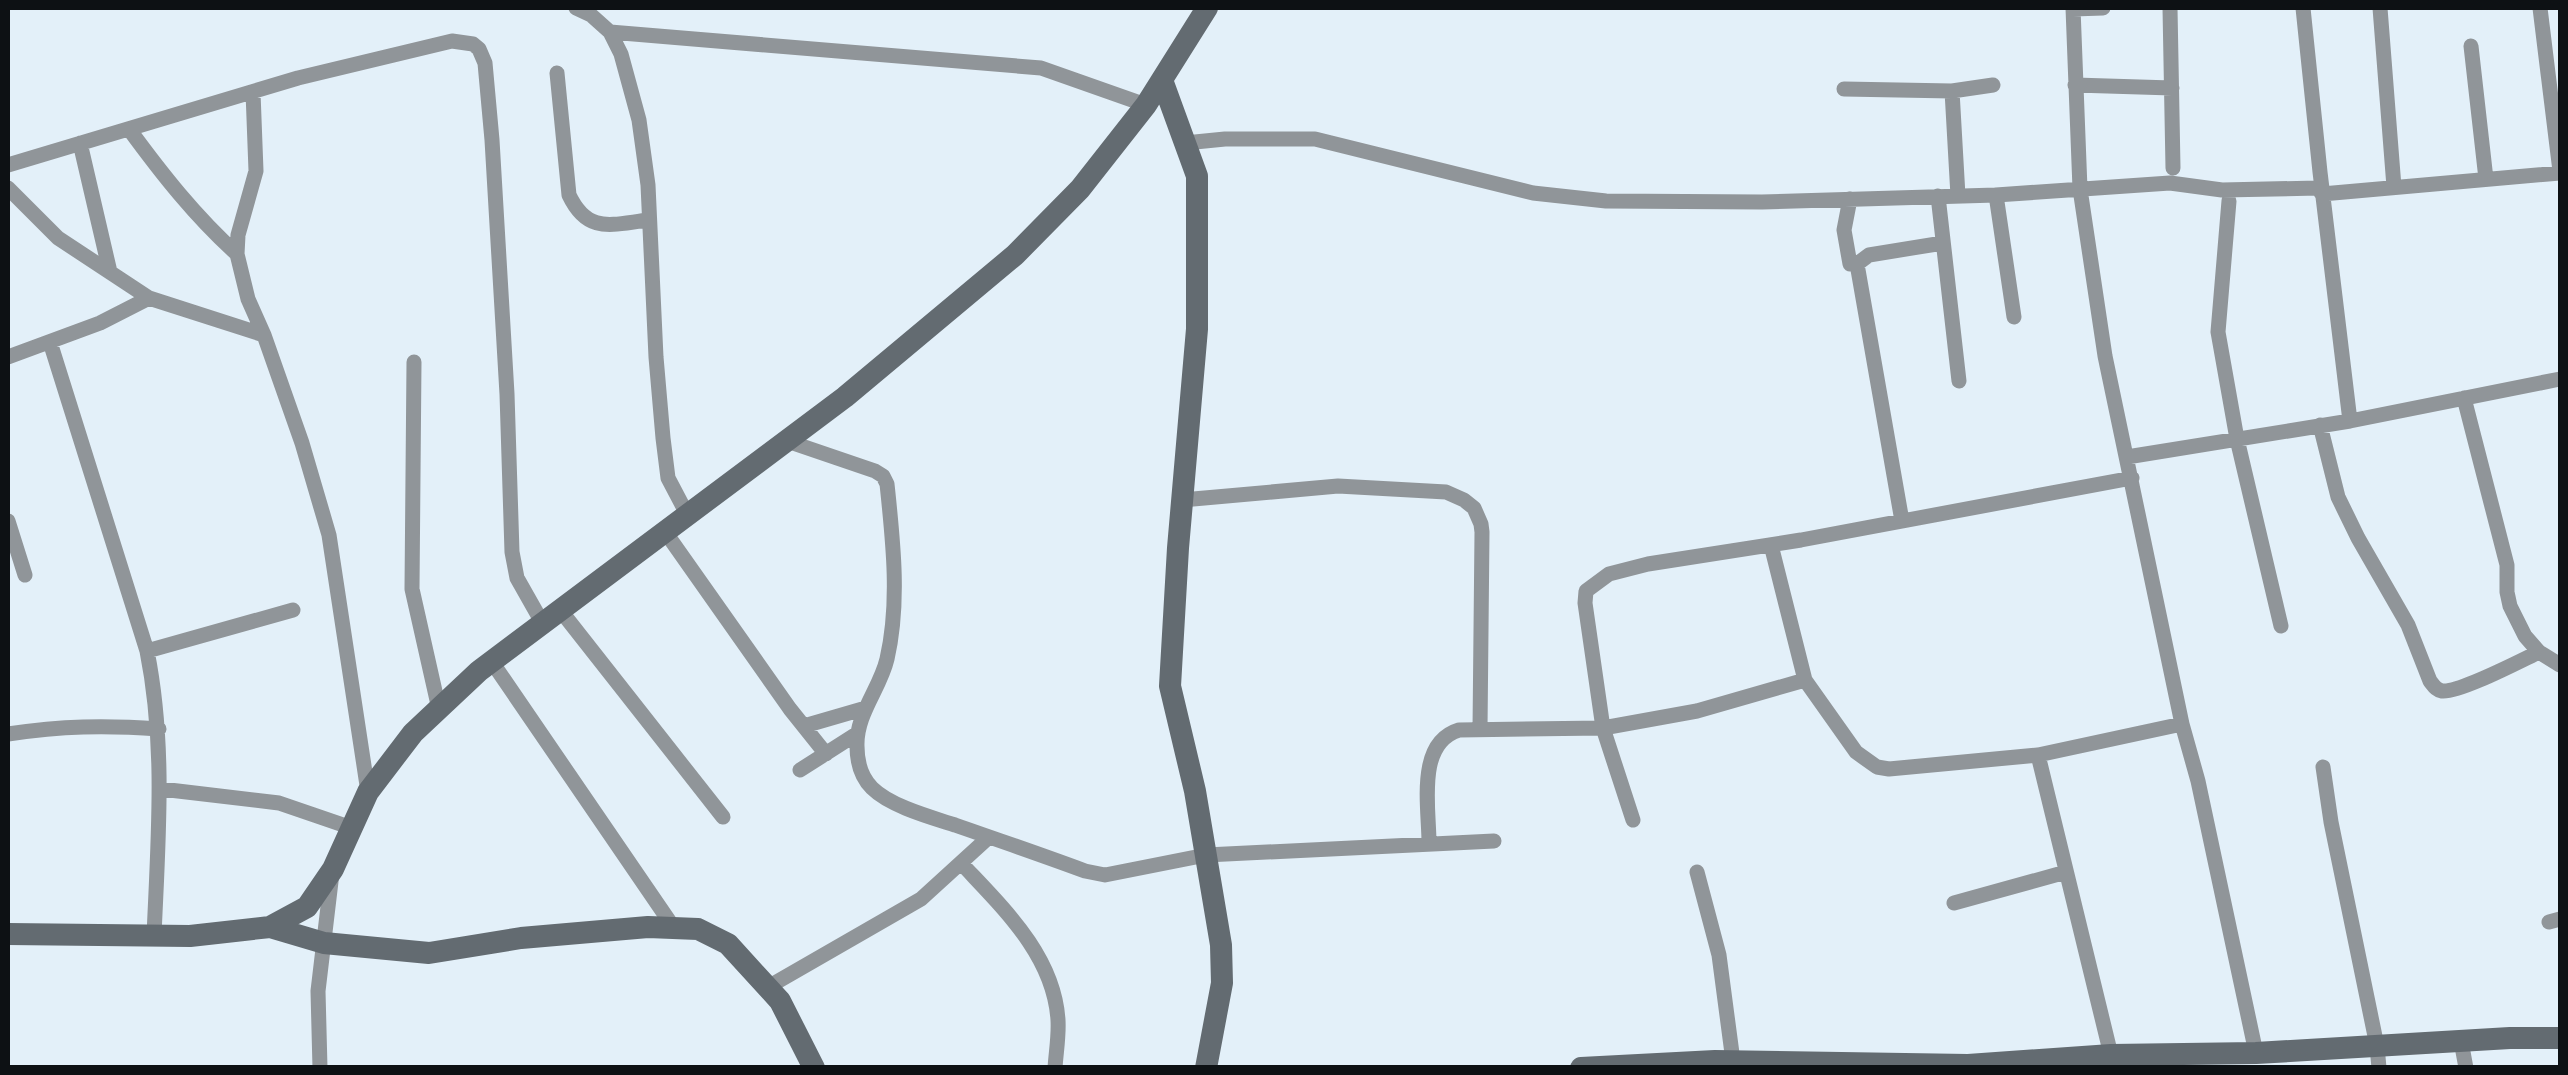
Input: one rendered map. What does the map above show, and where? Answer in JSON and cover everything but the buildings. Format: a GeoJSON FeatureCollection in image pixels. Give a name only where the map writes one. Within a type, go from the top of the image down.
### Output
{"type":"FeatureCollection","features":[{"type":"Feature","properties":{"kind":"street"},"geometry":{"type":"LineString","coordinates":[[576,8],[610,32],[639,120],[648,185],[663,438],[668,478],[688,516]]}},
{"type":"Feature","properties":{"kind":"street"},"geometry":{"type":"LineString","coordinates":[[8,934],[190,936],[270,926],[307,907],[333,870],[368,792],[412,733],[492,662],[845,396],[1015,255],[1080,190],[1146,105],[1208,8]]}},
{"type":"Feature","properties":{"kind":"street"},"geometry":{"type":"LineString","coordinates":[[2103,8],[2073,8],[2080,189],[2105,356],[2256,1052]]}},
{"type":"Feature","properties":{"kind":"street"},"geometry":{"type":"LineString","coordinates":[[2170,8],[2173,168]]}},
{"type":"Feature","properties":{"kind":"street"},"geometry":{"type":"LineString","coordinates":[[2302,8],[2350,420]]}},
{"type":"Feature","properties":{"kind":"street"},"geometry":{"type":"LineString","coordinates":[[2380,8],[2394,187]]}},
{"type":"Feature","properties":{"kind":"street"},"geometry":{"type":"LineString","coordinates":[[2322,194],[2560,172],[2540,8]]}},
{"type":"Feature","properties":{"kind":"street"},"geometry":{"type":"LineString","coordinates":[[610,32],[1041,68],[1146,105]]}},
{"type":"Feature","properties":{"kind":"street"},"geometry":{"type":"LineString","coordinates":[[8,165],[298,78],[452,41],[473,44],[479,49],[492,140],[512,552],[517,578],[723,817]]}},
{"type":"Feature","properties":{"kind":"street"},"geometry":{"type":"LineString","coordinates":[[2470,46],[2486,179]]}},
{"type":"Feature","properties":{"kind":"street"},"geometry":{"type":"LineString","coordinates":[[557,73],[569,195],[576,210],[586,220],[602,226],[649,220]]}},
{"type":"Feature","properties":{"kind":"street"},"geometry":{"type":"LineString","coordinates":[[1162,80],[1197,176],[1197,329],[1170,686],[1196,790],[1221,946],[1222,984],[1206,1068]]}},
{"type":"Feature","properties":{"kind":"street"},"geometry":{"type":"LineString","coordinates":[[2075,85],[2172,88]]}},
{"type":"Feature","properties":{"kind":"street"},"geometry":{"type":"LineString","coordinates":[[1844,89],[1952,91],[1994,86]]}},
{"type":"Feature","properties":{"kind":"street"},"geometry":{"type":"LineString","coordinates":[[1952,91],[1958,196]]}},
{"type":"Feature","properties":{"kind":"street"},"geometry":{"type":"LineString","coordinates":[[253,92],[256,171],[238,235],[237,254],[248,299],[302,444],[329,534],[368,792]]}},
{"type":"Feature","properties":{"kind":"street"},"geometry":{"type":"LineString","coordinates":[[129,129],[168,184],[237,254]]}},
{"type":"Feature","properties":{"kind":"street"},"geometry":{"type":"LineString","coordinates":[[1185,143],[1315,139],[1532,193],[1606,201],[1762,202],[1958,196],[2170,183],[2222,190],[2318,188],[2322,194]]}},
{"type":"Feature","properties":{"kind":"street"},"geometry":{"type":"LineString","coordinates":[[80,143],[110,272]]}},
{"type":"Feature","properties":{"kind":"street"},"geometry":{"type":"LineString","coordinates":[[8,188],[58,238],[149,298],[264,335]]}},
{"type":"Feature","properties":{"kind":"street"},"geometry":{"type":"LineString","coordinates":[[1996,194],[2014,317]]}},
{"type":"Feature","properties":{"kind":"street"},"geometry":{"type":"LineString","coordinates":[[1938,196],[1959,380]]}},
{"type":"Feature","properties":{"kind":"street"},"geometry":{"type":"LineString","coordinates":[[1850,199],[1844,230],[1850,264]]}},
{"type":"Feature","properties":{"kind":"street"},"geometry":{"type":"LineString","coordinates":[[2229,201],[2218,332],[2236,439],[2281,626]]}},
{"type":"Feature","properties":{"kind":"street"},"geometry":{"type":"LineString","coordinates":[[1902,521],[1858,264],[1869,255],[1943,243]]}},
{"type":"Feature","properties":{"kind":"street"},"geometry":{"type":"LineString","coordinates":[[8,357],[100,323],[149,298]]}},
{"type":"Feature","properties":{"kind":"street"},"geometry":{"type":"LineString","coordinates":[[50,342],[155,692],[161,789],[154,936]]}},
{"type":"Feature","properties":{"kind":"street"},"geometry":{"type":"LineString","coordinates":[[414,362],[412,589],[439,709]]}},
{"type":"Feature","properties":{"kind":"street"},"geometry":{"type":"LineString","coordinates":[[2128,457],[2320,426],[2560,380]]}},
{"type":"Feature","properties":{"kind":"street"},"geometry":{"type":"LineString","coordinates":[[2464,398],[2506,565],[2510,606],[2525,636],[2539,652],[2560,665]]}},
{"type":"Feature","properties":{"kind":"street"},"geometry":{"type":"LineString","coordinates":[[2320,426],[2338,497],[2408,625],[2436,688],[2460,688],[2539,652]]}},
{"type":"Feature","properties":{"kind":"street"},"geometry":{"type":"LineString","coordinates":[[787,441],[876,471],[887,484],[893,633],[886,666],[866,708],[857,744],[862,775],[883,797],[1085,872],[1105,874],[1206,855],[1494,841]]}},
{"type":"Feature","properties":{"kind":"street"},"geometry":{"type":"LineString","coordinates":[[1633,820],[1603,728],[1584,603],[1586,591],[1609,574],[2132,478]]}},
{"type":"Feature","properties":{"kind":"street"},"geometry":{"type":"LineString","coordinates":[[1182,500],[1338,486],[1446,492],[1464,500],[1474,508],[1482,532],[1480,729]]}},
{"type":"Feature","properties":{"kind":"street"},"geometry":{"type":"LineString","coordinates":[[8,521],[26,575]]}},
{"type":"Feature","properties":{"kind":"street"},"geometry":{"type":"LineString","coordinates":[[666,533],[826,754]]}},
{"type":"Feature","properties":{"kind":"street"},"geometry":{"type":"LineString","coordinates":[[1770,545],[1804,680],[1856,752],[1877,767],[2038,755],[2182,724]]}},
{"type":"Feature","properties":{"kind":"street"},"geometry":{"type":"LineString","coordinates":[[146,652],[293,610]]}},
{"type":"Feature","properties":{"kind":"street"},"geometry":{"type":"LineString","coordinates":[[492,662],[674,928]]}},
{"type":"Feature","properties":{"kind":"street"},"geometry":{"type":"LineString","coordinates":[[1429,843],[1428,774],[1432,753],[1440,738],[1448,733],[1603,728],[1697,711],[1804,680]]}},
{"type":"Feature","properties":{"kind":"street"},"geometry":{"type":"LineString","coordinates":[[804,726],[866,708]]}},
{"type":"Feature","properties":{"kind":"street"},"geometry":{"type":"LineString","coordinates":[[8,734],[60,726],[159,729]]}},
{"type":"Feature","properties":{"kind":"street"},"geometry":{"type":"LineString","coordinates":[[800,770],[858,733]]}},
{"type":"Feature","properties":{"kind":"street"},"geometry":{"type":"LineString","coordinates":[[2038,755],[2111,1055]]}},
{"type":"Feature","properties":{"kind":"street"},"geometry":{"type":"LineString","coordinates":[[2323,767],[2378,1057]]}},
{"type":"Feature","properties":{"kind":"street"},"geometry":{"type":"LineString","coordinates":[[161,789],[279,803],[352,828]]}},
{"type":"Feature","properties":{"kind":"street"},"geometry":{"type":"LineString","coordinates":[[768,987],[921,899],[990,837]]}},
{"type":"Feature","properties":{"kind":"street"},"geometry":{"type":"LineString","coordinates":[[961,862],[1030,942],[1048,975],[1058,1019],[1055,1068]]}},
{"type":"Feature","properties":{"kind":"street"},"geometry":{"type":"LineString","coordinates":[[320,1068],[318,991],[333,870]]}},
{"type":"Feature","properties":{"kind":"street"},"geometry":{"type":"LineString","coordinates":[[1696,872],[1719,955],[1733,1062]]}},
{"type":"Feature","properties":{"kind":"street"},"geometry":{"type":"LineString","coordinates":[[1954,903],[2066,872]]}},
{"type":"Feature","properties":{"kind":"street"},"geometry":{"type":"LineString","coordinates":[[270,926],[324,943],[429,953],[520,938],[648,927],[698,929],[728,944],[780,1000],[814,1068]]}},
{"type":"Feature","properties":{"kind":"street"},"geometry":{"type":"LineString","coordinates":[[1582,1068],[1733,1062],[1968,1066],[2111,1055],[2256,1052],[2378,1057],[2461,1041],[2560,1038]]}},
{"type":"Feature","properties":{"kind":"street"},"geometry":{"type":"LineString","coordinates":[[2461,1041],[2466,1068]]}}]}
